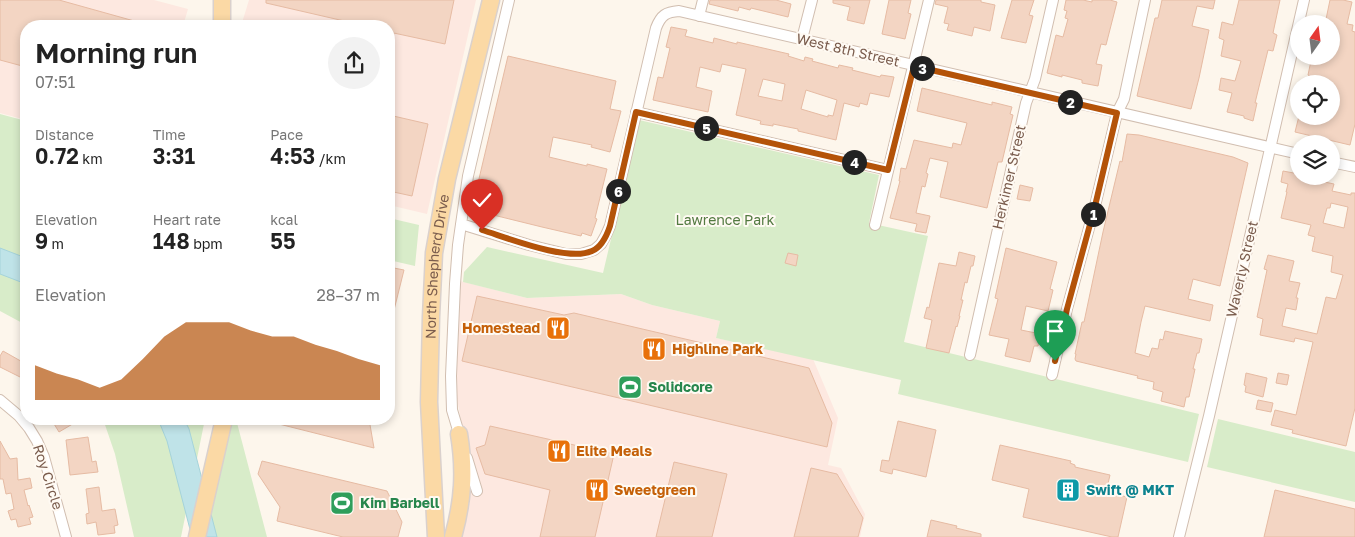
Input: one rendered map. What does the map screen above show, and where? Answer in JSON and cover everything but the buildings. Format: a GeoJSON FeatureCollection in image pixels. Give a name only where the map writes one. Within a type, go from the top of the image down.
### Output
{"type":"FeatureCollection","features":[{"type":"Feature","properties":{"kind":"main road"},"geometry":{"type":"LineString","coordinates":[[222,0],[222,20]]}},
{"type":"Feature","properties":{"kind":"main road","name":"North Shepherd Drive"},"geometry":{"type":"LineString","coordinates":[[436,537],[429,402],[430,317],[434,253],[446,179],[491,0]]}},
{"type":"Feature","properties":{"kind":"main road"},"geometry":{"type":"LineString","coordinates":[[197,537],[223,425]]}},
{"type":"Feature","properties":{"kind":"main road"},"geometry":{"type":"LineString","coordinates":[[453,537],[461,504],[463,481],[459,434]]}},
{"type":"Feature","properties":{"kind":"street","name":"North Shepherd Drive"},"geometry":{"type":"LineString","coordinates":[[477,491],[452,410],[451,376],[455,284],[458,245],[468,176],[509,0]]}},
{"type":"Feature","properties":{"kind":"street"},"geometry":{"type":"LineString","coordinates":[[700,16],[703,0]]}},
{"type":"Feature","properties":{"kind":"street"},"geometry":{"type":"LineString","coordinates":[[802,39],[812,0]]}},
{"type":"Feature","properties":{"kind":"street"},"geometry":{"type":"LineString","coordinates":[[875,225],[929,0]]}},
{"type":"Feature","properties":{"kind":"street","name":"Herkimer Street"},"geometry":{"type":"LineString","coordinates":[[970,355],[1021,122],[1034,79],[1053,0]]}},
{"type":"Feature","properties":{"kind":"street"},"geometry":{"type":"LineString","coordinates":[[1052,375],[1117,113],[1124,99],[1145,0]]}},
{"type":"Feature","properties":{"kind":"street","name":"Waverly Street"},"geometry":{"type":"LineString","coordinates":[[1179,537],[1210,411],[1304,0]]}},
{"type":"Feature","properties":{"kind":"street","name":"West 8th Street"},"geometry":{"type":"LineString","coordinates":[[636,112],[656,28],[662,17],[671,12],[679,11],[1290,152]]}},
{"type":"Feature","properties":{"kind":"street"},"geometry":{"type":"LineString","coordinates":[[462,224],[529,245],[566,254],[581,254],[594,250],[606,236],[636,112],[888,170]]}},
{"type":"Feature","properties":{"kind":"street"},"geometry":{"type":"LineString","coordinates":[[1340,164],[1355,167]]}},
{"type":"Feature","properties":{"kind":"street","name":"Roy Circle"},"geometry":{"type":"LineString","coordinates":[[0,400],[20,418]]}},
{"type":"Feature","properties":{"kind":"street","name":"Roy Circle"},"geometry":{"type":"LineString","coordinates":[[26,425],[37,441],[44,457],[66,537]]}},
{"type":"Feature","properties":{"kind":"shaded area"},"geometry":{"type":"Polygon","coordinates":[[[0,0],[154,0],[188,9],[185,20],[20,20],[20,118],[0,113],[0,0]]]}},
{"type":"Feature","properties":{"kind":"shaded area"},"geometry":{"type":"Polygon","coordinates":[[[249,0],[476,0],[427,214],[395,206],[395,20],[243,20],[249,0]]]}},
{"type":"Feature","properties":{"kind":"shaded area"},"geometry":{"type":"Polygon","coordinates":[[[460,281],[527,298],[621,294],[652,305],[720,321],[716,338],[813,359],[838,418],[828,465],[841,468],[865,514],[860,537],[457,537],[463,454],[461,421],[456,393],[454,350],[460,281]]]}},
{"type":"Feature","properties":{"kind":"green space"},"geometry":{"type":"Polygon","coordinates":[[[0,114],[20,119],[20,322],[0,311],[0,114]]]}},
{"type":"Feature","properties":{"kind":"green space","name":"Lawrence Park"},"geometry":{"type":"Polygon","coordinates":[[[639,120],[879,175],[869,223],[928,236],[904,342],[1199,414],[1188,462],[898,394],[901,380],[716,338],[720,321],[652,305],[621,294],[527,298],[463,282],[464,272],[487,247],[603,273],[639,120]]]}},
{"type":"Feature","properties":{"kind":"green space"},"geometry":{"type":"Polygon","coordinates":[[[395,219],[419,225],[415,266],[395,261],[395,219]]]}},
{"type":"Feature","properties":{"kind":"green space"},"geometry":{"type":"Polygon","coordinates":[[[1218,419],[1355,452],[1355,502],[1207,467],[1218,419]]]}},
{"type":"Feature","properties":{"kind":"green space"},"geometry":{"type":"Polygon","coordinates":[[[105,425],[204,425],[181,537],[134,537],[115,454],[105,425]]]}},
{"type":"Feature","properties":{"kind":"green space"},"geometry":{"type":"Polygon","coordinates":[[[230,425],[238,425],[267,537],[206,537],[230,425]]]}},
{"type":"Feature","properties":{"kind":"water"},"geometry":{"type":"Polygon","coordinates":[[[0,248],[20,256],[20,282],[0,274],[0,248]]]}},
{"type":"Feature","properties":{"kind":"water"},"geometry":{"type":"Polygon","coordinates":[[[160,425],[187,425],[217,537],[192,537],[167,441],[160,425]]]}},
{"type":"Feature","properties":{"kind":"place","name":"Homestead"},"geometry":{"type":"Point","coordinates":[558,328]}},
{"type":"Feature","properties":{"kind":"place","name":"Highline Park"},"geometry":{"type":"Point","coordinates":[654,349]}},
{"type":"Feature","properties":{"kind":"place","name":"Solidcore"},"geometry":{"type":"Point","coordinates":[630,387]}},
{"type":"Feature","properties":{"kind":"place","name":"Elite Meals"},"geometry":{"type":"Point","coordinates":[559,451]}},
{"type":"Feature","properties":{"kind":"place","name":"Sweetgreen"},"geometry":{"type":"Point","coordinates":[597,490]}},
{"type":"Feature","properties":{"kind":"place","name":"Swift @ MKT"},"geometry":{"type":"Point","coordinates":[1068,490]}},
{"type":"Feature","properties":{"kind":"place","name":"Kim Barbell"},"geometry":{"type":"Point","coordinates":[342,503]}},
{"type":"Feature","properties":{"kind":"route"},"geometry":{"type":"LineString","coordinates":[[482,230],[529,245],[566,254],[581,254],[594,250],[601,244],[610,226],[636,112],[888,170],[914,66],[1117,113],[1055,361]]}}]}
